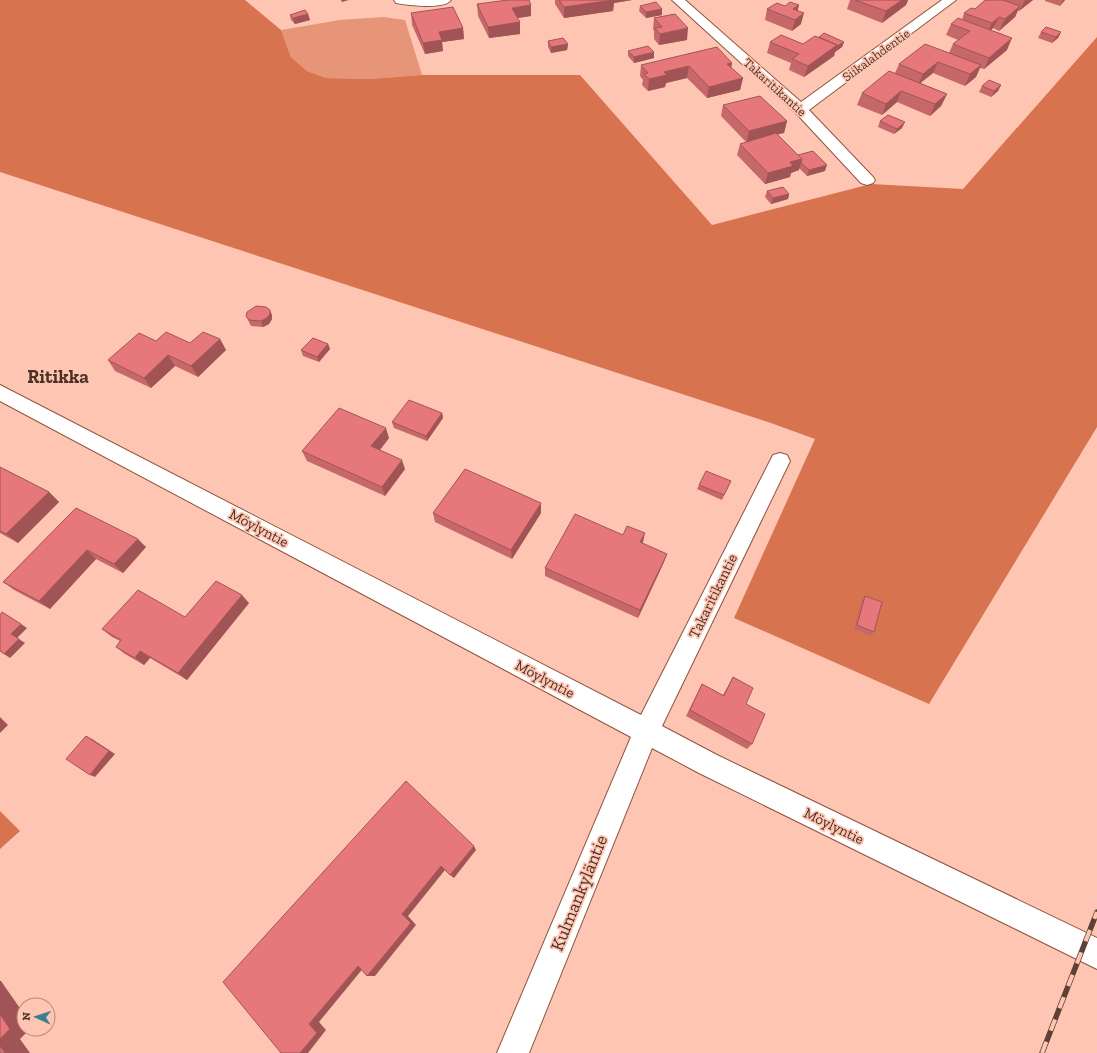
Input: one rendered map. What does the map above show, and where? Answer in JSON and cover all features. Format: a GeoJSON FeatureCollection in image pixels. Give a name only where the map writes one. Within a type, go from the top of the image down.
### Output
{"type":"FeatureCollection","features":[{"type":"Feature","properties":{"kind":"street"},"geometry":{"type":"LineString","coordinates":[[400,0],[420,3],[445,0]]}},
{"type":"Feature","properties":{"kind":"street","name":"Takaritikantie"},"geometry":{"type":"LineString","coordinates":[[678,0],[800,109],[867,180]]}},
{"type":"Feature","properties":{"kind":"street","name":"Siikalahdentie"},"geometry":{"type":"LineString","coordinates":[[800,109],[950,0]]}},
{"type":"Feature","properties":{"kind":"street","name":"Möylyntie"},"geometry":{"type":"LineString","coordinates":[[0,392],[715,768],[1097,954]]}},
{"type":"Feature","properties":{"kind":"street","name":"Takaritikantie"},"geometry":{"type":"LineString","coordinates":[[646,732],[780,460]]}},
{"type":"Feature","properties":{"kind":"street","name":"Kulmankyläntie"},"geometry":{"type":"LineString","coordinates":[[513,1053],[646,732]]}},
{"type":"Feature","properties":{"kind":"shaded area"},"geometry":{"type":"Polygon","coordinates":[[[0,0],[245,0],[281,30],[291,57],[307,71],[326,78],[370,79],[422,75],[580,75],[712,225],[871,184],[963,189],[1097,37],[1097,427],[929,704],[734,618],[815,439],[768,422],[0,172],[0,0]]]}},
{"type":"Feature","properties":{"kind":"shaded area"},"geometry":{"type":"Polygon","coordinates":[[[383,17],[405,20],[422,75],[370,79],[326,78],[307,71],[291,57],[281,30],[340,20],[383,17]]]}},
{"type":"Feature","properties":{"kind":"shaded area"},"geometry":{"type":"Polygon","coordinates":[[[0,811],[20,831],[0,849],[0,811]]]}},
{"type":"Feature","properties":{"kind":"building"},"geometry":{"type":"Polygon","coordinates":[[[508,0],[529,0],[531,5],[512,8],[520,22],[488,27],[477,4],[508,0]]]}},
{"type":"Feature","properties":{"kind":"building"},"geometry":{"type":"Polygon","coordinates":[[[559,0],[614,0],[564,7],[559,0]]]}},
{"type":"Feature","properties":{"kind":"building"},"geometry":{"type":"Polygon","coordinates":[[[855,0],[902,0],[886,11],[855,0]]]}},
{"type":"Feature","properties":{"kind":"building"},"geometry":{"type":"Polygon","coordinates":[[[985,0],[1003,0],[1020,6],[1005,19],[999,17],[992,23],[964,13],[971,8],[975,9],[985,0]]]}},
{"type":"Feature","properties":{"kind":"building"},"geometry":{"type":"Polygon","coordinates":[[[656,2],[662,9],[646,12],[640,6],[656,2]]]}},
{"type":"Feature","properties":{"kind":"building"},"geometry":{"type":"Polygon","coordinates":[[[790,2],[799,5],[793,9],[804,13],[795,20],[767,9],[777,3],[785,6],[790,2]]]}},
{"type":"Feature","properties":{"kind":"building"},"geometry":{"type":"Polygon","coordinates":[[[453,7],[463,28],[439,32],[442,40],[423,43],[411,13],[453,7]]]}},
{"type":"Feature","properties":{"kind":"building"},"geometry":{"type":"Polygon","coordinates":[[[305,10],[308,14],[293,18],[290,15],[305,10]]]}},
{"type":"Feature","properties":{"kind":"building"},"geometry":{"type":"Polygon","coordinates":[[[675,14],[688,28],[660,34],[655,28],[662,27],[654,18],[675,14]]]}},
{"type":"Feature","properties":{"kind":"building"},"geometry":{"type":"Polygon","coordinates":[[[958,18],[1012,38],[989,58],[953,44],[970,31],[951,24],[958,18]]]}},
{"type":"Feature","properties":{"kind":"building"},"geometry":{"type":"Polygon","coordinates":[[[1046,27],[1061,32],[1056,37],[1041,32],[1046,27]]]}},
{"type":"Feature","properties":{"kind":"building"},"geometry":{"type":"Polygon","coordinates":[[[824,33],[844,42],[837,46],[819,37],[824,33]]]}},
{"type":"Feature","properties":{"kind":"building"},"geometry":{"type":"Polygon","coordinates":[[[781,35],[803,44],[815,36],[837,45],[808,66],[792,59],[799,54],[770,42],[781,35]]]}},
{"type":"Feature","properties":{"kind":"building"},"geometry":{"type":"Polygon","coordinates":[[[563,38],[568,44],[551,47],[548,41],[563,38]]]}},
{"type":"Feature","properties":{"kind":"building"},"geometry":{"type":"Polygon","coordinates":[[[925,44],[981,65],[970,74],[938,62],[923,74],[899,64],[925,44]]]}},
{"type":"Feature","properties":{"kind":"building"},"geometry":{"type":"Polygon","coordinates":[[[648,46],[654,52],[634,57],[628,51],[648,46]]]}},
{"type":"Feature","properties":{"kind":"building"},"geometry":{"type":"Polygon","coordinates":[[[717,47],[732,63],[727,64],[743,78],[709,87],[689,66],[664,72],[667,75],[649,79],[644,74],[648,73],[641,65],[717,47]]]}},
{"type":"Feature","properties":{"kind":"building"},"geometry":{"type":"Polygon","coordinates":[[[889,71],[947,94],[935,104],[901,91],[886,104],[862,93],[889,71]]]}},
{"type":"Feature","properties":{"kind":"building"},"geometry":{"type":"Polygon","coordinates":[[[989,80],[1001,85],[994,91],[982,86],[989,80]]]}},
{"type":"Feature","properties":{"kind":"building"},"geometry":{"type":"Polygon","coordinates":[[[760,96],[787,121],[749,131],[723,105],[760,96]]]}},
{"type":"Feature","properties":{"kind":"building"},"geometry":{"type":"Polygon","coordinates":[[[888,115],[905,122],[897,129],[880,121],[888,115]]]}},
{"type":"Feature","properties":{"kind":"building"},"geometry":{"type":"Polygon","coordinates":[[[776,133],[802,159],[790,162],[793,166],[768,173],[740,144],[776,133]]]}},
{"type":"Feature","properties":{"kind":"building"},"geometry":{"type":"Polygon","coordinates":[[[813,151],[827,165],[809,170],[801,163],[802,159],[798,155],[813,151]]]}},
{"type":"Feature","properties":{"kind":"building"},"geometry":{"type":"Polygon","coordinates":[[[783,187],[789,194],[773,198],[767,191],[783,187]]]}},
{"type":"Feature","properties":{"kind":"building"},"geometry":{"type":"Polygon","coordinates":[[[256,306],[266,307],[270,310],[270,314],[267,318],[261,321],[249,320],[246,316],[247,312],[256,306]]]}},
{"type":"Feature","properties":{"kind":"building"},"geometry":{"type":"Polygon","coordinates":[[[166,332],[190,343],[203,332],[220,339],[191,366],[168,355],[144,378],[108,360],[139,333],[156,341],[166,332]]]}},
{"type":"Feature","properties":{"kind":"building"},"geometry":{"type":"Polygon","coordinates":[[[313,338],[328,344],[317,357],[301,350],[313,338]]]}},
{"type":"Feature","properties":{"kind":"building"},"geometry":{"type":"Polygon","coordinates":[[[409,400],[442,413],[426,436],[392,422],[409,400]]]}},
{"type":"Feature","properties":{"kind":"building"},"geometry":{"type":"Polygon","coordinates":[[[339,408],[386,428],[371,446],[402,460],[382,487],[302,451],[339,408]]]}},
{"type":"Feature","properties":{"kind":"building"},"geometry":{"type":"Polygon","coordinates":[[[0,467],[49,492],[6,534],[0,531],[0,467]]]}},
{"type":"Feature","properties":{"kind":"building"},"geometry":{"type":"Polygon","coordinates":[[[465,469],[541,503],[511,550],[433,513],[465,469]]]}},
{"type":"Feature","properties":{"kind":"building"},"geometry":{"type":"Polygon","coordinates":[[[706,471],[731,481],[724,495],[699,485],[706,471]]]}},
{"type":"Feature","properties":{"kind":"building"},"geometry":{"type":"Polygon","coordinates":[[[76,508],[138,539],[114,564],[87,550],[39,601],[3,582],[76,508]]]}},
{"type":"Feature","properties":{"kind":"building"},"geometry":{"type":"Polygon","coordinates":[[[575,514],[623,535],[627,526],[645,533],[640,542],[667,554],[640,610],[545,568],[575,514]]]}},
{"type":"Feature","properties":{"kind":"building"},"geometry":{"type":"Polygon","coordinates":[[[216,581],[242,595],[178,673],[140,651],[135,658],[116,647],[121,640],[102,629],[138,590],[185,617],[216,581]]]}},
{"type":"Feature","properties":{"kind":"building"},"geometry":{"type":"Polygon","coordinates":[[[865,596],[882,602],[874,632],[857,625],[865,596]]]}},
{"type":"Feature","properties":{"kind":"building"},"geometry":{"type":"Polygon","coordinates":[[[2,612],[21,624],[11,634],[19,639],[4,654],[0,651],[0,615],[2,612]]]}},
{"type":"Feature","properties":{"kind":"building"},"geometry":{"type":"Polygon","coordinates":[[[733,677],[753,688],[746,704],[765,714],[752,744],[690,710],[702,684],[724,696],[733,677]]]}},
{"type":"Feature","properties":{"kind":"building"},"geometry":{"type":"Polygon","coordinates":[[[86,736],[109,751],[90,775],[66,759],[86,736]]]}},
{"type":"Feature","properties":{"kind":"building"},"geometry":{"type":"Polygon","coordinates":[[[406,781],[474,846],[450,875],[441,866],[402,914],[411,923],[367,976],[358,966],[309,1024],[317,1033],[300,1053],[281,1053],[223,982],[406,781]]]}},
{"type":"Feature","properties":{"kind":"building"},"geometry":{"type":"Polygon","coordinates":[[[0,1014],[10,1029],[0,1039],[0,1014]]]}},
{"type":"Feature","properties":{"kind":"building"},"geometry":{"type":"Polygon","coordinates":[[[0,1046],[5,1053],[0,1053],[0,1046]]]}},
{"type":"Feature","properties":{"kind":"railway"},"geometry":{"type":"LineString","coordinates":[[1042,1053],[1097,912]]}},
{"type":"Feature","properties":{"kind":"district","name":"Ritikka"},"geometry":{"type":"Point","coordinates":[58,376]}}]}
